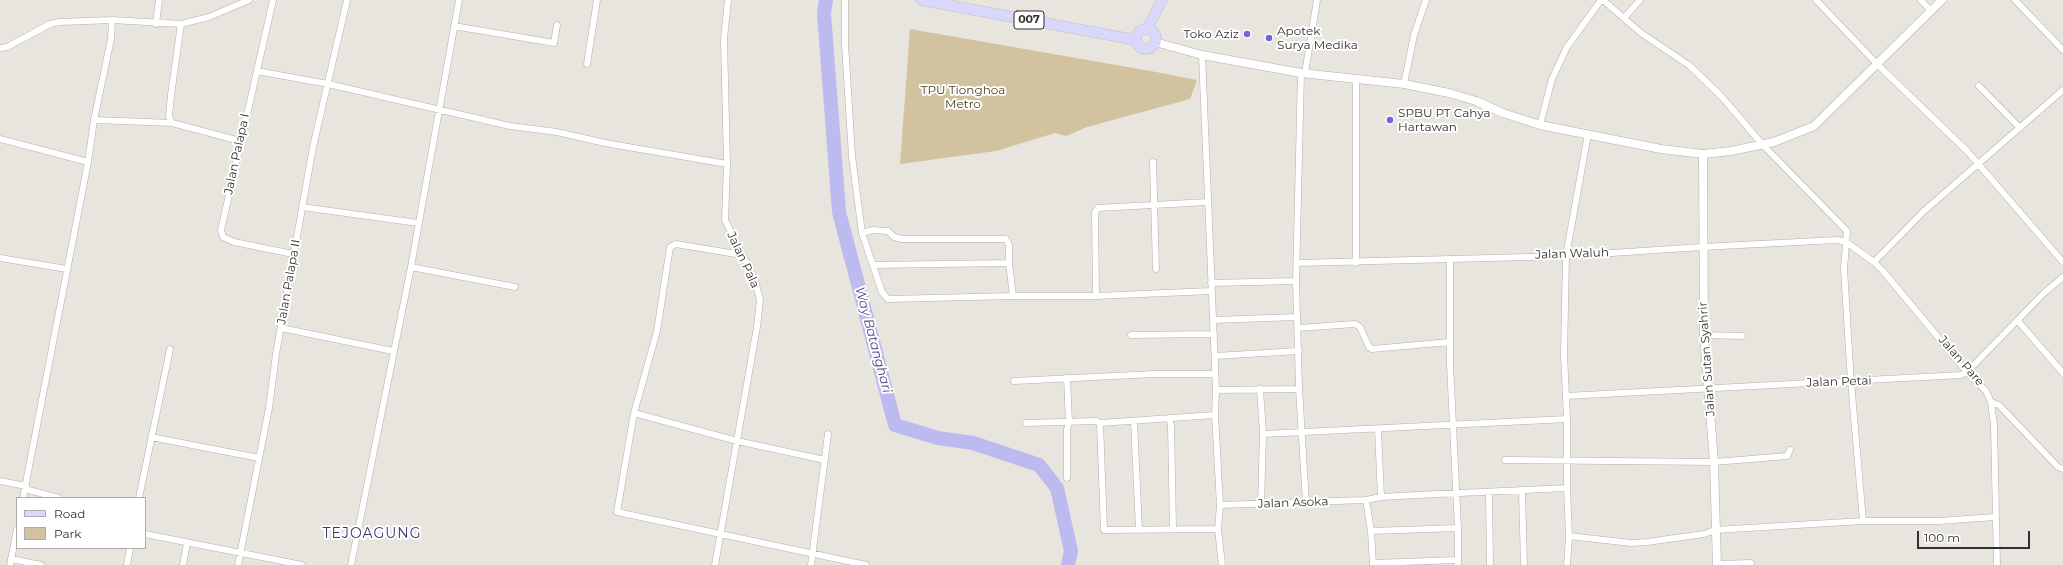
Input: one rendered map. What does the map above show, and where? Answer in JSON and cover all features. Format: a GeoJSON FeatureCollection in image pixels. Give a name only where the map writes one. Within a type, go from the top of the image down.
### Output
{"type":"FeatureCollection","features":[{"type":"Feature","properties":{"kind":"main road","name":"007"},"geometry":{"type":"LineString","coordinates":[[921,0],[1136,40]]}},
{"type":"Feature","properties":{"kind":"main road"},"geometry":{"type":"LineString","coordinates":[[1147,29],[1155,35],[1155,42],[1147,49],[1140,47],[1136,40],[1138,34],[1147,29],[1162,0]]}},
{"type":"Feature","properties":{"kind":"street"},"geometry":{"type":"LineString","coordinates":[[156,24],[159,0]]}},
{"type":"Feature","properties":{"kind":"street"},"geometry":{"type":"LineString","coordinates":[[0,48],[7,47],[50,24],[60,22],[112,20],[156,24],[181,24],[209,17],[249,0]]}},
{"type":"Feature","properties":{"kind":"street","name":"Jalan Palapa I"},"geometry":{"type":"LineString","coordinates":[[273,0],[240,141],[221,234],[234,242],[293,254]]}},
{"type":"Feature","properties":{"kind":"street","name":"Jalan Palapa II"},"geometry":{"type":"LineString","coordinates":[[238,565],[259,458],[302,207],[347,0]]}},
{"type":"Feature","properties":{"kind":"street"},"geometry":{"type":"LineString","coordinates":[[351,565],[410,267],[459,0]]}},
{"type":"Feature","properties":{"kind":"street"},"geometry":{"type":"LineString","coordinates":[[587,64],[597,0]]}},
{"type":"Feature","properties":{"kind":"street","name":"Jalan Pala"},"geometry":{"type":"LineString","coordinates":[[715,565],[757,327],[760,300],[755,280],[725,220],[727,164],[724,39],[728,0]]}},
{"type":"Feature","properties":{"kind":"street"},"geometry":{"type":"LineString","coordinates":[[845,0],[845,44],[852,156],[862,233],[882,292],[888,299],[1096,296],[1211,291]]}},
{"type":"Feature","properties":{"kind":"street"},"geometry":{"type":"LineString","coordinates":[[1306,502],[1299,389],[1296,281],[1303,73],[1316,0]]}},
{"type":"Feature","properties":{"kind":"street"},"geometry":{"type":"LineString","coordinates":[[1404,84],[1414,35],[1426,0]]}},
{"type":"Feature","properties":{"kind":"street"},"geometry":{"type":"LineString","coordinates":[[1540,125],[1552,79],[1567,47],[1602,0],[1642,33],[1690,66],[1722,97],[1762,144],[1847,231],[1844,269],[1851,382],[1863,521]]}},
{"type":"Feature","properties":{"kind":"street"},"geometry":{"type":"LineString","coordinates":[[1624,18],[1640,0]]}},
{"type":"Feature","properties":{"kind":"street"},"geometry":{"type":"LineString","coordinates":[[1816,0],[1877,64],[1947,130],[1979,164],[2063,262]]}},
{"type":"Feature","properties":{"kind":"street"},"geometry":{"type":"LineString","coordinates":[[1922,0],[1931,11]]}},
{"type":"Feature","properties":{"kind":"street"},"geometry":{"type":"LineString","coordinates":[[1155,42],[1202,55],[1303,73],[1356,80],[1404,84],[1449,93],[1476,100],[1503,113],[1540,125],[1660,148],[1703,154],[1731,151],[1774,142],[1814,126],[1942,0]]}},
{"type":"Feature","properties":{"kind":"street"},"geometry":{"type":"LineString","coordinates":[[2015,0],[2063,50]]}},
{"type":"Feature","properties":{"kind":"street"},"geometry":{"type":"LineString","coordinates":[[24,497],[88,162],[94,120],[111,39],[112,20]]}},
{"type":"Feature","properties":{"kind":"street"},"geometry":{"type":"LineString","coordinates":[[172,123],[169,116],[171,94],[181,24]]}},
{"type":"Feature","properties":{"kind":"street"},"geometry":{"type":"LineString","coordinates":[[454,26],[554,43],[557,25]]}},
{"type":"Feature","properties":{"kind":"street"},"geometry":{"type":"LineString","coordinates":[[1202,55],[1210,283],[1215,356],[1215,415],[1220,505],[1218,529],[1222,565]]}},
{"type":"Feature","properties":{"kind":"street"},"geometry":{"type":"LineString","coordinates":[[256,71],[328,84],[510,126],[557,132],[605,143],[727,164]]}},
{"type":"Feature","properties":{"kind":"street"},"geometry":{"type":"LineString","coordinates":[[1356,80],[1356,263]]}},
{"type":"Feature","properties":{"kind":"street"},"geometry":{"type":"LineString","coordinates":[[1979,86],[2020,128]]}},
{"type":"Feature","properties":{"kind":"street"},"geometry":{"type":"LineString","coordinates":[[1874,262],[1924,211],[2063,90]]}},
{"type":"Feature","properties":{"kind":"street"},"geometry":{"type":"LineString","coordinates":[[94,120],[172,123],[240,141]]}},
{"type":"Feature","properties":{"kind":"street"},"geometry":{"type":"LineString","coordinates":[[1567,565],[1569,536],[1567,419],[1564,354],[1566,256],[1588,134]]}},
{"type":"Feature","properties":{"kind":"street"},"geometry":{"type":"LineString","coordinates":[[0,139],[88,162]]}},
{"type":"Feature","properties":{"kind":"street","name":"Jalan Sutan Syahrir"},"geometry":{"type":"LineString","coordinates":[[1703,154],[1702,247],[1704,335],[1714,462],[1717,564]]}},
{"type":"Feature","properties":{"kind":"street"},"geometry":{"type":"LineString","coordinates":[[1153,162],[1156,269]]}},
{"type":"Feature","properties":{"kind":"street"},"geometry":{"type":"LineString","coordinates":[[1096,296],[1094,245],[1096,209],[1099,207],[1208,202]]}},
{"type":"Feature","properties":{"kind":"street"},"geometry":{"type":"LineString","coordinates":[[302,207],[418,223]]}},
{"type":"Feature","properties":{"kind":"street"},"geometry":{"type":"LineString","coordinates":[[862,233],[873,230],[888,232],[894,238],[902,239],[1006,239],[1009,245],[1009,263],[1013,296]]}},
{"type":"Feature","properties":{"kind":"street","name":"Jalan Waluh"},"geometry":{"type":"LineString","coordinates":[[1297,263],[1356,263],[1566,256],[1837,240],[1846,242]]}},
{"type":"Feature","properties":{"kind":"street","name":"Jalan Pare"},"geometry":{"type":"LineString","coordinates":[[1846,242],[1874,262],[1967,372],[1986,391],[1991,402],[1994,425],[1997,565]]}},
{"type":"Feature","properties":{"kind":"street"},"geometry":{"type":"LineString","coordinates":[[742,255],[676,244],[672,245],[657,331],[634,413],[617,512],[866,565]]}},
{"type":"Feature","properties":{"kind":"street"},"geometry":{"type":"LineString","coordinates":[[0,258],[68,269]]}},
{"type":"Feature","properties":{"kind":"street"},"geometry":{"type":"LineString","coordinates":[[1366,500],[1371,531],[1373,564],[1458,562],[1458,528],[1452,425],[1450,259]]}},
{"type":"Feature","properties":{"kind":"street"},"geometry":{"type":"LineString","coordinates":[[873,265],[1009,263]]}},
{"type":"Feature","properties":{"kind":"street"},"geometry":{"type":"LineString","coordinates":[[410,267],[515,287]]}},
{"type":"Feature","properties":{"kind":"street"},"geometry":{"type":"LineString","coordinates":[[1967,372],[2044,293],[2063,277]]}},
{"type":"Feature","properties":{"kind":"street"},"geometry":{"type":"LineString","coordinates":[[1210,283],[1296,281]]}},
{"type":"Feature","properties":{"kind":"street"},"geometry":{"type":"LineString","coordinates":[[1213,320],[1297,317]]}},
{"type":"Feature","properties":{"kind":"street"},"geometry":{"type":"LineString","coordinates":[[2018,320],[2063,373]]}},
{"type":"Feature","properties":{"kind":"street"},"geometry":{"type":"LineString","coordinates":[[1298,328],[1355,324],[1360,327],[1369,347],[1372,349],[1450,342]]}},
{"type":"Feature","properties":{"kind":"street"},"geometry":{"type":"LineString","coordinates":[[281,328],[393,351]]}},
{"type":"Feature","properties":{"kind":"street"},"geometry":{"type":"LineString","coordinates":[[1131,335],[1214,334]]}},
{"type":"Feature","properties":{"kind":"street"},"geometry":{"type":"LineString","coordinates":[[1704,335],[1742,336]]}},
{"type":"Feature","properties":{"kind":"street"},"geometry":{"type":"LineString","coordinates":[[139,497],[170,349]]}},
{"type":"Feature","properties":{"kind":"street"},"geometry":{"type":"LineString","coordinates":[[1215,356],[1299,351]]}},
{"type":"Feature","properties":{"kind":"street","name":"Jalan Petai"},"geometry":{"type":"LineString","coordinates":[[1566,396],[1851,382],[1962,375],[1967,372]]}},
{"type":"Feature","properties":{"kind":"street"},"geometry":{"type":"LineString","coordinates":[[1014,381],[1215,374]]}},
{"type":"Feature","properties":{"kind":"street"},"geometry":{"type":"LineString","coordinates":[[1067,378],[1069,422],[1067,429],[1068,478]]}},
{"type":"Feature","properties":{"kind":"street"},"geometry":{"type":"LineString","coordinates":[[1260,389],[1264,434],[1261,504]]}},
{"type":"Feature","properties":{"kind":"street"},"geometry":{"type":"LineString","coordinates":[[1216,390],[1299,389]]}},
{"type":"Feature","properties":{"kind":"street"},"geometry":{"type":"LineString","coordinates":[[1991,402],[1999,405],[2055,464],[2063,469]]}},
{"type":"Feature","properties":{"kind":"street"},"geometry":{"type":"LineString","coordinates":[[634,413],[737,441],[825,460]]}},
{"type":"Feature","properties":{"kind":"street"},"geometry":{"type":"LineString","coordinates":[[1026,423],[1096,421],[1100,423],[1215,415]]}},
{"type":"Feature","properties":{"kind":"street"},"geometry":{"type":"LineString","coordinates":[[1169,418],[1174,529]]}},
{"type":"Feature","properties":{"kind":"street"},"geometry":{"type":"LineString","coordinates":[[1264,434],[1567,419]]}},
{"type":"Feature","properties":{"kind":"street"},"geometry":{"type":"LineString","coordinates":[[1134,420],[1139,530]]}},
{"type":"Feature","properties":{"kind":"street"},"geometry":{"type":"LineString","coordinates":[[1100,423],[1104,529],[1106,531],[1218,529]]}},
{"type":"Feature","properties":{"kind":"street"},"geometry":{"type":"LineString","coordinates":[[1378,429],[1381,497]]}},
{"type":"Feature","properties":{"kind":"street"},"geometry":{"type":"LineString","coordinates":[[811,565],[828,434]]}},
{"type":"Feature","properties":{"kind":"street"},"geometry":{"type":"LineString","coordinates":[[151,437],[259,458]]}},
{"type":"Feature","properties":{"kind":"street"},"geometry":{"type":"LineString","coordinates":[[1505,460],[1714,462],[1788,456],[1790,450]]}},
{"type":"Feature","properties":{"kind":"street"},"geometry":{"type":"LineString","coordinates":[[0,481],[56,497]]}},
{"type":"Feature","properties":{"kind":"street","name":"Jalan Asoka"},"geometry":{"type":"LineString","coordinates":[[1220,505],[1366,500],[1381,497],[1567,488]]}},
{"type":"Feature","properties":{"kind":"street"},"geometry":{"type":"LineString","coordinates":[[1522,491],[1524,565]]}},
{"type":"Feature","properties":{"kind":"street"},"geometry":{"type":"LineString","coordinates":[[1489,492],[1490,565]]}},
{"type":"Feature","properties":{"kind":"street"},"geometry":{"type":"LineString","coordinates":[[1569,536],[1631,542],[1647,542],[1704,534],[1715,530],[1863,521],[1939,521],[1995,517]]}},
{"type":"Feature","properties":{"kind":"street"},"geometry":{"type":"LineString","coordinates":[[1371,531],[1458,528]]}},
{"type":"Feature","properties":{"kind":"street"},"geometry":{"type":"LineString","coordinates":[[16,534],[11,562],[41,565]]}},
{"type":"Feature","properties":{"kind":"street"},"geometry":{"type":"LineString","coordinates":[[146,534],[187,543],[216,547],[239,554],[302,565]]}},
{"type":"Feature","properties":{"kind":"street"},"geometry":{"type":"LineString","coordinates":[[183,565],[187,543]]}},
{"type":"Feature","properties":{"kind":"street"},"geometry":{"type":"LineString","coordinates":[[127,565],[130,549]]}},
{"type":"Feature","properties":{"kind":"street"},"geometry":{"type":"LineString","coordinates":[[1717,564],[1751,563]]}},
{"type":"Feature","properties":{"kind":"green space","name":"TPU Tionghoa Metro"},"geometry":{"type":"Polygon","coordinates":[[[910,29],[1197,80],[1190,99],[1087,127],[1066,136],[1055,133],[996,151],[900,164],[910,29]]]}},
{"type":"Feature","properties":{"kind":"waterway","name":"Way Batanghari"},"geometry":{"type":"LineString","coordinates":[[826,0],[824,13],[839,212],[895,425],[938,438],[973,443],[1039,465],[1057,488],[1071,551],[1068,565]]}},
{"type":"Feature","properties":{"kind":"place","name":"Toko Aziz"},"geometry":{"type":"Point","coordinates":[1247,34]}},
{"type":"Feature","properties":{"kind":"place","name":"Apotek Surya Medika"},"geometry":{"type":"Point","coordinates":[1269,38]}},
{"type":"Feature","properties":{"kind":"place","name":"SPBU PT Cahya Hartawan"},"geometry":{"type":"Point","coordinates":[1390,120]}},
{"type":"Feature","properties":{"kind":"district","name":"TEJOAGUNG"},"geometry":{"type":"Point","coordinates":[372,534]}}]}
